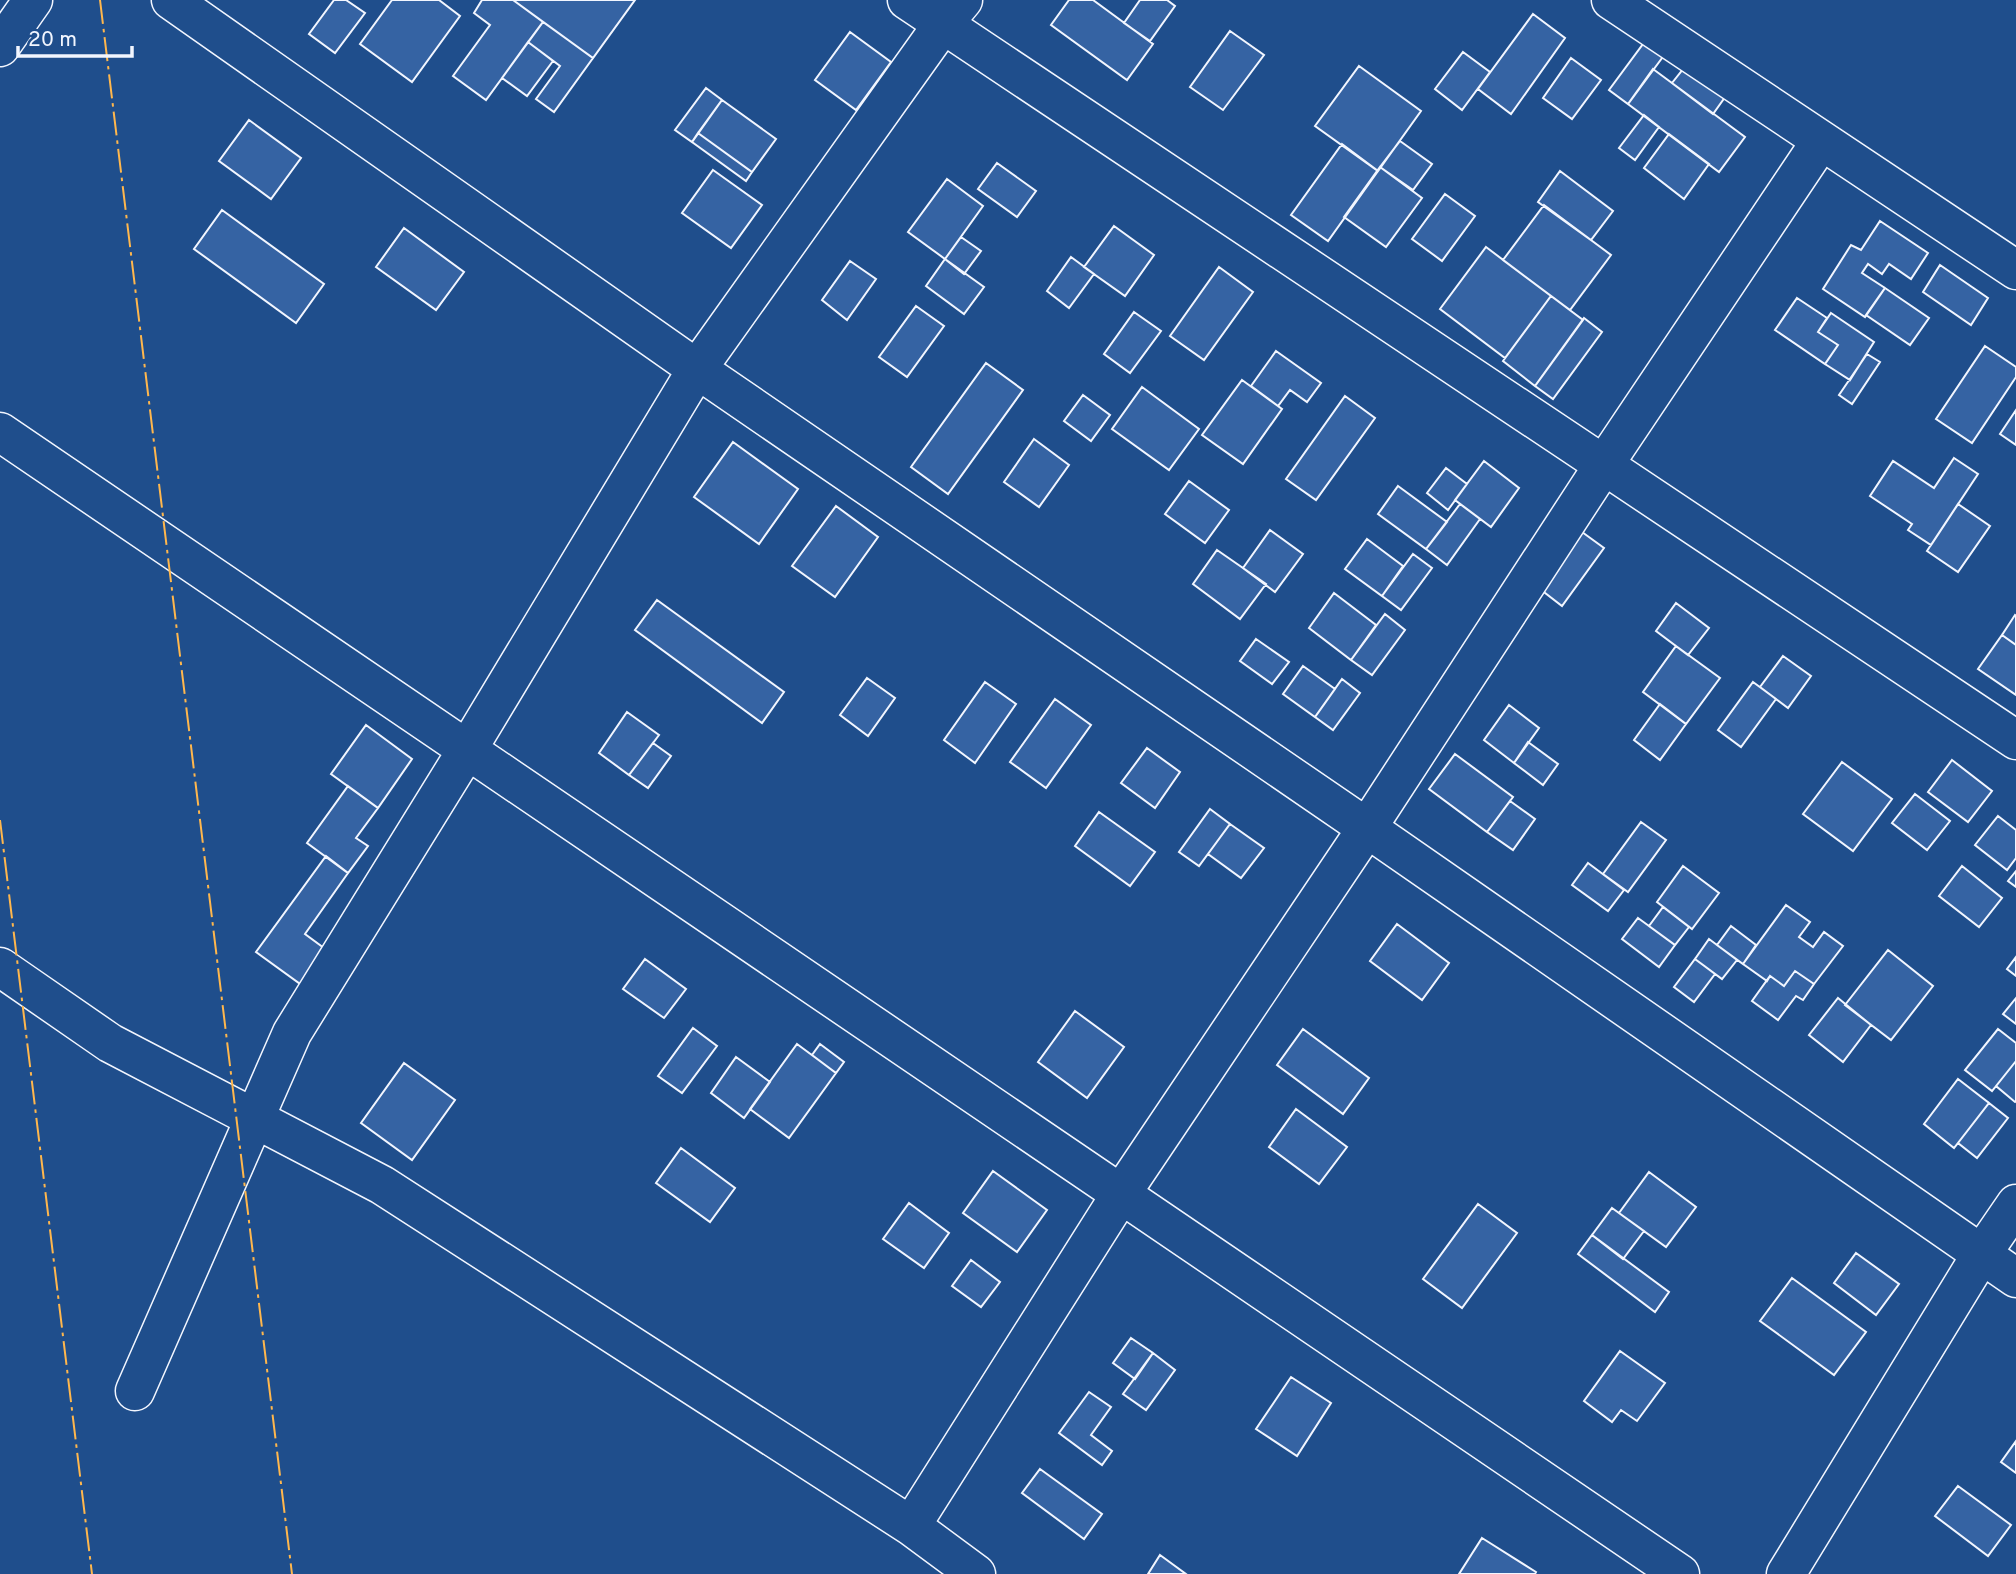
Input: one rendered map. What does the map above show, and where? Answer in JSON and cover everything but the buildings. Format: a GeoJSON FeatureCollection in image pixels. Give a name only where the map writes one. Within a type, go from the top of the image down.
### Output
{"type":"FeatureCollection","features":[{"type":"Feature","properties":{"kind":"main road"},"geometry":{"type":"LineString","coordinates":[[0,47],[33,0]]}},
{"type":"Feature","properties":{"kind":"main road"},"geometry":{"type":"LineString","coordinates":[[172,0],[697,369],[1367,828],[2016,1278]]}},
{"type":"Feature","properties":{"kind":"main road"},"geometry":{"type":"LineString","coordinates":[[907,0],[953,12],[1605,463],[2016,740]]}},
{"type":"Feature","properties":{"kind":"main road"},"geometry":{"type":"LineString","coordinates":[[1611,0],[2016,270]]}},
{"type":"Feature","properties":{"kind":"main road"},"geometry":{"type":"LineString","coordinates":[[135,1391],[292,1033],[697,369],[953,12]]}},
{"type":"Feature","properties":{"kind":"main road"},"geometry":{"type":"LineString","coordinates":[[911,1526],[1121,1194],[1367,828],[1605,463],[1821,141]]}},
{"type":"Feature","properties":{"kind":"main road"},"geometry":{"type":"LineString","coordinates":[[0,432],[1680,1574]]}},
{"type":"Feature","properties":{"kind":"main road"},"geometry":{"type":"LineString","coordinates":[[0,967],[110,1044],[382,1185],[911,1526],[976,1574]]}},
{"type":"Feature","properties":{"kind":"main road"},"geometry":{"type":"LineString","coordinates":[[1786,1574],[1981,1255],[2016,1204]]}},
{"type":"Feature","properties":{"kind":"power"},"geometry":{"type":"LineString","coordinates":[[100,0],[292,1574]]}},
{"type":"Feature","properties":{"kind":"power"},"geometry":{"type":"LineString","coordinates":[[0,820],[92,1574]]}}]}
